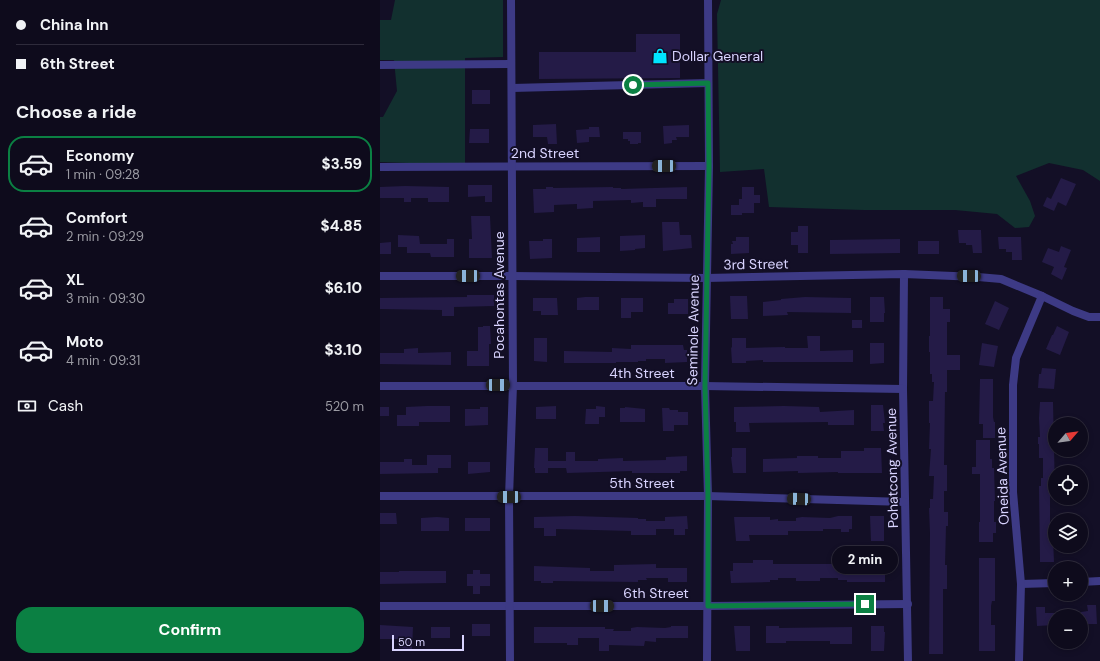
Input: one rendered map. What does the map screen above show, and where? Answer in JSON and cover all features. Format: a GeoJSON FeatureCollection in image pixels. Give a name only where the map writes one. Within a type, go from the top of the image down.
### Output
{"type":"FeatureCollection","features":[{"type":"Feature","properties":{"kind":"street","name":"Pocahontas Avenue"},"geometry":{"type":"LineString","coordinates":[[510,661],[509,497],[512,385],[511,0]]}},
{"type":"Feature","properties":{"kind":"street","name":"Seminole Avenue"},"geometry":{"type":"LineString","coordinates":[[707,661],[708,496],[705,386],[709,166],[708,0]]}},
{"type":"Feature","properties":{"kind":"street"},"geometry":{"type":"LineString","coordinates":[[380,65],[510,64]]}},
{"type":"Feature","properties":{"kind":"street"},"geometry":{"type":"LineString","coordinates":[[512,88],[708,83]]}},
{"type":"Feature","properties":{"kind":"street","name":"2nd Street"},"geometry":{"type":"LineString","coordinates":[[380,167],[709,166]]}},
{"type":"Feature","properties":{"kind":"street","name":"3rd Street"},"geometry":{"type":"LineString","coordinates":[[380,276],[706,278],[904,274],[978,277],[1001,279],[1073,311],[1089,317],[1100,317]]}},
{"type":"Feature","properties":{"kind":"street","name":"Pohatcong Avenue"},"geometry":{"type":"LineString","coordinates":[[904,274],[903,389],[908,661]]}},
{"type":"Feature","properties":{"kind":"street","name":"Oneida Avenue"},"geometry":{"type":"LineString","coordinates":[[1019,661],[1021,584],[1013,492],[1013,385],[1016,358],[1042,296]]}},
{"type":"Feature","properties":{"kind":"street","name":"4th Street"},"geometry":{"type":"LineString","coordinates":[[380,386],[705,386],[903,389]]}},
{"type":"Feature","properties":{"kind":"street","name":"5th Street"},"geometry":{"type":"LineString","coordinates":[[380,496],[708,496],[905,502]]}},
{"type":"Feature","properties":{"kind":"street"},"geometry":{"type":"LineString","coordinates":[[1088,582],[1100,581]]}},
{"type":"Feature","properties":{"kind":"street"},"geometry":{"type":"LineString","coordinates":[[1021,584],[1048,583]]}},
{"type":"Feature","properties":{"kind":"street","name":"6th Street"},"geometry":{"type":"LineString","coordinates":[[380,606],[708,606],[908,604]]}},
{"type":"Feature","properties":{"kind":"green space"},"geometry":{"type":"Polygon","coordinates":[[[395,0],[503,0],[503,57],[465,58],[465,165],[380,162],[380,117],[383,117],[397,91],[394,60],[380,60],[380,20],[391,20],[395,0]]]}},
{"type":"Feature","properties":{"kind":"green space"},"geometry":{"type":"Polygon","coordinates":[[[721,0],[1100,0],[1100,181],[1083,170],[1049,163],[1016,176],[1030,201],[1035,216],[1029,227],[1015,228],[997,214],[955,210],[864,210],[769,207],[764,169],[720,172],[717,14],[721,0]]]}},
{"type":"Feature","properties":{"kind":"building"},"geometry":{"type":"Polygon","coordinates":[[[636,34],[680,34],[680,78],[539,79],[539,52],[636,52],[636,34]]]}},
{"type":"Feature","properties":{"kind":"building"},"geometry":{"type":"Polygon","coordinates":[[[472,90],[490,90],[490,104],[472,104],[472,90]]]}},
{"type":"Feature","properties":{"kind":"building"},"geometry":{"type":"Polygon","coordinates":[[[556,124],[557,144],[548,144],[547,137],[533,137],[533,125],[556,124]]]}},
{"type":"Feature","properties":{"kind":"building"},"geometry":{"type":"Polygon","coordinates":[[[689,125],[689,137],[676,137],[677,140],[672,140],[672,143],[664,144],[663,126],[689,125]]]}},
{"type":"Feature","properties":{"kind":"building"},"geometry":{"type":"Polygon","coordinates":[[[589,127],[599,127],[600,137],[589,137],[589,142],[577,143],[576,130],[589,129],[589,127]]]}},
{"type":"Feature","properties":{"kind":"building"},"geometry":{"type":"Polygon","coordinates":[[[470,129],[489,129],[489,143],[469,143],[470,129]]]}},
{"type":"Feature","properties":{"kind":"building"},"geometry":{"type":"Polygon","coordinates":[[[623,132],[641,132],[641,143],[630,144],[628,139],[623,139],[623,132]]]}},
{"type":"Feature","properties":{"kind":"building"},"geometry":{"type":"Polygon","coordinates":[[[1061,178],[1076,184],[1066,206],[1058,202],[1054,211],[1043,206],[1047,197],[1051,199],[1061,178]]]}},
{"type":"Feature","properties":{"kind":"building"},"geometry":{"type":"Polygon","coordinates":[[[468,185],[492,185],[492,202],[485,202],[485,196],[468,197],[468,185]]]}},
{"type":"Feature","properties":{"kind":"building"},"geometry":{"type":"Polygon","coordinates":[[[380,187],[449,187],[449,202],[428,202],[428,198],[411,198],[411,202],[404,202],[404,198],[380,198],[380,187]]]}},
{"type":"Feature","properties":{"kind":"building"},"geometry":{"type":"Polygon","coordinates":[[[546,187],[613,187],[621,189],[687,187],[687,199],[656,199],[656,207],[643,207],[643,202],[631,203],[631,200],[593,201],[593,208],[577,209],[577,204],[554,205],[554,212],[534,213],[533,189],[546,189],[546,187]]]}},
{"type":"Feature","properties":{"kind":"building"},"geometry":{"type":"Polygon","coordinates":[[[742,187],[754,187],[754,195],[760,195],[760,203],[754,203],[754,213],[731,215],[731,205],[739,205],[739,199],[742,199],[742,187]]]}},
{"type":"Feature","properties":{"kind":"building"},"geometry":{"type":"Polygon","coordinates":[[[471,216],[490,216],[492,258],[469,258],[469,239],[472,239],[471,216]]]}},
{"type":"Feature","properties":{"kind":"building"},"geometry":{"type":"Polygon","coordinates":[[[662,222],[679,222],[680,235],[691,235],[692,248],[663,251],[662,222]]]}},
{"type":"Feature","properties":{"kind":"building"},"geometry":{"type":"Polygon","coordinates":[[[798,226],[808,226],[808,253],[798,253],[798,245],[791,245],[791,232],[798,232],[798,226]]]}},
{"type":"Feature","properties":{"kind":"building"},"geometry":{"type":"Polygon","coordinates":[[[958,230],[981,230],[982,253],[973,253],[972,245],[959,243],[958,230]]]}},
{"type":"Feature","properties":{"kind":"building"},"geometry":{"type":"Polygon","coordinates":[[[398,235],[419,236],[420,244],[447,244],[447,239],[454,239],[454,257],[431,257],[430,253],[407,253],[407,247],[398,247],[398,235]]]}},
{"type":"Feature","properties":{"kind":"building"},"geometry":{"type":"Polygon","coordinates":[[[645,235],[645,248],[620,251],[620,236],[645,235]]]}},
{"type":"Feature","properties":{"kind":"building"},"geometry":{"type":"Polygon","coordinates":[[[600,237],[600,252],[577,252],[577,238],[600,237]]]}},
{"type":"Feature","properties":{"kind":"building"},"geometry":{"type":"Polygon","coordinates":[[[736,237],[749,237],[749,253],[731,254],[731,244],[733,244],[732,241],[736,241],[736,237]]]}},
{"type":"Feature","properties":{"kind":"building"},"geometry":{"type":"Polygon","coordinates":[[[998,237],[1021,237],[1022,260],[1012,260],[1012,252],[1006,252],[1006,249],[999,249],[998,237]]]}},
{"type":"Feature","properties":{"kind":"building"},"geometry":{"type":"Polygon","coordinates":[[[543,239],[552,239],[552,258],[530,259],[529,241],[543,241],[543,239]]]}},
{"type":"Feature","properties":{"kind":"building"},"geometry":{"type":"Polygon","coordinates":[[[900,239],[900,253],[830,254],[830,240],[900,239]]]}},
{"type":"Feature","properties":{"kind":"building"},"geometry":{"type":"Polygon","coordinates":[[[918,241],[939,241],[939,254],[918,254],[918,241]]]}},
{"type":"Feature","properties":{"kind":"building"},"geometry":{"type":"Polygon","coordinates":[[[391,242],[391,254],[380,254],[380,243],[391,242]]]}},
{"type":"Feature","properties":{"kind":"building"},"geometry":{"type":"Polygon","coordinates":[[[1061,246],[1071,250],[1064,267],[1067,268],[1062,280],[1051,274],[1054,267],[1042,262],[1048,248],[1059,252],[1061,246]]]}},
{"type":"Feature","properties":{"kind":"building"},"geometry":{"type":"Polygon","coordinates":[[[467,295],[494,295],[494,306],[454,307],[454,316],[442,316],[442,310],[380,309],[380,298],[467,297],[467,295]]]}},
{"type":"Feature","properties":{"kind":"building"},"geometry":{"type":"Polygon","coordinates":[[[730,296],[747,296],[748,319],[731,319],[730,296]]]}},
{"type":"Feature","properties":{"kind":"building"},"geometry":{"type":"Polygon","coordinates":[[[599,297],[599,310],[577,310],[577,298],[599,297]]]}},
{"type":"Feature","properties":{"kind":"building"},"geometry":{"type":"Polygon","coordinates":[[[805,297],[851,298],[851,313],[787,312],[788,315],[763,316],[763,302],[805,297]]]}},
{"type":"Feature","properties":{"kind":"building"},"geometry":{"type":"Polygon","coordinates":[[[870,297],[884,297],[884,322],[870,322],[870,297]]]}},
{"type":"Feature","properties":{"kind":"building"},"geometry":{"type":"Polygon","coordinates":[[[930,297],[943,297],[943,309],[950,309],[950,322],[947,322],[947,355],[960,355],[960,370],[947,370],[947,392],[945,392],[944,465],[947,465],[947,491],[944,491],[944,512],[948,512],[948,526],[946,526],[945,565],[947,565],[947,589],[943,589],[943,654],[929,654],[929,508],[930,499],[933,499],[934,476],[929,476],[931,449],[929,449],[929,401],[933,401],[934,382],[932,382],[932,374],[930,374],[930,297]]]}},
{"type":"Feature","properties":{"kind":"building"},"geometry":{"type":"Polygon","coordinates":[[[533,298],[557,298],[558,315],[541,315],[541,311],[533,311],[533,298]]]}},
{"type":"Feature","properties":{"kind":"building"},"geometry":{"type":"Polygon","coordinates":[[[621,298],[643,298],[643,312],[631,312],[631,318],[621,318],[621,298]]]}},
{"type":"Feature","properties":{"kind":"building"},"geometry":{"type":"Polygon","coordinates":[[[674,299],[688,299],[688,314],[668,314],[668,303],[674,303],[674,299]]]}},
{"type":"Feature","properties":{"kind":"building"},"geometry":{"type":"Polygon","coordinates":[[[995,301],[1009,308],[999,330],[985,324],[995,301]]]}},
{"type":"Feature","properties":{"kind":"building"},"geometry":{"type":"Polygon","coordinates":[[[852,320],[862,320],[862,328],[852,328],[852,320]]]}},
{"type":"Feature","properties":{"kind":"building"},"geometry":{"type":"Polygon","coordinates":[[[490,326],[491,344],[489,344],[489,366],[467,366],[467,351],[478,351],[478,327],[490,326]]]}},
{"type":"Feature","properties":{"kind":"building"},"geometry":{"type":"Polygon","coordinates":[[[1057,326],[1069,332],[1060,355],[1046,349],[1057,326]]]}},
{"type":"Feature","properties":{"kind":"building"},"geometry":{"type":"Polygon","coordinates":[[[807,336],[820,336],[820,351],[853,350],[853,362],[763,362],[763,360],[746,361],[746,363],[732,363],[732,338],[746,338],[746,348],[808,348],[807,336]]]}},
{"type":"Feature","properties":{"kind":"building"},"geometry":{"type":"Polygon","coordinates":[[[534,338],[547,338],[547,362],[534,361],[534,338]]]}},
{"type":"Feature","properties":{"kind":"building"},"geometry":{"type":"Polygon","coordinates":[[[870,343],[884,343],[884,363],[870,364],[870,343]]]}},
{"type":"Feature","properties":{"kind":"building"},"geometry":{"type":"Polygon","coordinates":[[[982,343],[998,346],[994,367],[979,365],[982,343]]]}},
{"type":"Feature","properties":{"kind":"building"},"geometry":{"type":"Polygon","coordinates":[[[631,345],[683,345],[684,350],[687,350],[687,362],[665,363],[665,359],[646,359],[646,361],[638,362],[564,363],[564,351],[612,352],[612,348],[631,349],[631,345]]]}},
{"type":"Feature","properties":{"kind":"building"},"geometry":{"type":"Polygon","coordinates":[[[418,348],[418,353],[451,352],[451,365],[380,364],[380,353],[404,353],[404,349],[418,348]]]}},
{"type":"Feature","properties":{"kind":"building"},"geometry":{"type":"Polygon","coordinates":[[[1042,368],[1056,369],[1054,389],[1038,388],[1039,374],[1041,374],[1042,368]]]}},
{"type":"Feature","properties":{"kind":"building"},"geometry":{"type":"Polygon","coordinates":[[[980,379],[993,379],[993,417],[995,422],[995,438],[983,438],[983,424],[979,424],[980,379]]]}},
{"type":"Feature","properties":{"kind":"building"},"geometry":{"type":"Polygon","coordinates":[[[1040,402],[1053,402],[1053,417],[1048,417],[1048,457],[1054,457],[1054,465],[1048,465],[1048,505],[1050,505],[1050,513],[1048,513],[1048,553],[1054,553],[1054,561],[1048,562],[1040,562],[1039,486],[1041,486],[1041,478],[1043,478],[1043,458],[1039,458],[1040,402]]]}},
{"type":"Feature","properties":{"kind":"building"},"geometry":{"type":"Polygon","coordinates":[[[871,405],[883,405],[885,423],[883,423],[884,431],[871,431],[871,405]]]}},
{"type":"Feature","properties":{"kind":"building"},"geometry":{"type":"Polygon","coordinates":[[[450,406],[450,422],[419,422],[419,426],[397,426],[397,415],[406,415],[406,407],[450,406]]]}},
{"type":"Feature","properties":{"kind":"building"},"geometry":{"type":"Polygon","coordinates":[[[556,406],[556,419],[536,419],[536,407],[556,406]]]}},
{"type":"Feature","properties":{"kind":"building"},"geometry":{"type":"Polygon","coordinates":[[[596,406],[605,407],[605,417],[599,417],[599,424],[585,424],[586,409],[596,409],[596,406]]]}},
{"type":"Feature","properties":{"kind":"building"},"geometry":{"type":"Polygon","coordinates":[[[380,407],[389,407],[389,416],[380,416],[380,407]]]}},
{"type":"Feature","properties":{"kind":"building"},"geometry":{"type":"Polygon","coordinates":[[[480,407],[488,407],[488,425],[465,426],[465,409],[480,409],[480,407]]]}},
{"type":"Feature","properties":{"kind":"building"},"geometry":{"type":"Polygon","coordinates":[[[734,407],[819,407],[820,412],[854,410],[854,425],[828,425],[828,422],[749,423],[750,432],[736,432],[734,407]]]}},
{"type":"Feature","properties":{"kind":"building"},"geometry":{"type":"Polygon","coordinates":[[[620,408],[645,409],[645,422],[620,422],[620,408]]]}},
{"type":"Feature","properties":{"kind":"building"},"geometry":{"type":"Polygon","coordinates":[[[662,408],[678,410],[678,412],[688,412],[688,425],[674,425],[674,431],[663,431],[662,408]]]}},
{"type":"Feature","properties":{"kind":"building"},"geometry":{"type":"Polygon","coordinates":[[[976,440],[990,440],[990,459],[992,459],[992,468],[994,468],[994,522],[996,522],[996,533],[993,533],[993,542],[979,542],[980,474],[972,474],[972,467],[976,467],[976,440]]]}},
{"type":"Feature","properties":{"kind":"building"},"geometry":{"type":"Polygon","coordinates":[[[535,448],[548,448],[548,461],[566,461],[566,452],[575,452],[575,461],[598,461],[598,459],[623,458],[623,461],[666,460],[666,457],[687,456],[687,471],[680,471],[680,473],[632,473],[632,471],[567,473],[566,468],[548,468],[548,473],[535,473],[535,448]]]}},
{"type":"Feature","properties":{"kind":"building"},"geometry":{"type":"Polygon","coordinates":[[[732,448],[746,448],[746,473],[733,473],[731,457],[732,448]]]}},
{"type":"Feature","properties":{"kind":"building"},"geometry":{"type":"Polygon","coordinates":[[[864,448],[881,448],[882,473],[798,473],[798,471],[763,472],[763,459],[797,458],[797,456],[841,458],[841,451],[864,451],[864,448]]]}},
{"type":"Feature","properties":{"kind":"building"},"geometry":{"type":"Polygon","coordinates":[[[427,455],[451,455],[451,468],[438,468],[438,473],[380,474],[380,462],[404,462],[404,459],[412,459],[412,465],[427,465],[427,455]]]}},
{"type":"Feature","properties":{"kind":"building"},"geometry":{"type":"Polygon","coordinates":[[[468,462],[490,462],[490,472],[468,474],[468,462]]]}},
{"type":"Feature","properties":{"kind":"building"},"geometry":{"type":"Polygon","coordinates":[[[380,513],[396,513],[397,524],[380,524],[380,513]]]}},
{"type":"Feature","properties":{"kind":"building"},"geometry":{"type":"Polygon","coordinates":[[[575,516],[638,518],[646,519],[646,521],[665,521],[665,517],[687,516],[688,529],[685,529],[685,535],[674,535],[674,529],[656,529],[656,535],[631,535],[631,531],[556,529],[556,536],[544,536],[544,528],[534,528],[534,517],[575,516]]]}},
{"type":"Feature","properties":{"kind":"building"},"geometry":{"type":"Polygon","coordinates":[[[838,516],[852,516],[852,529],[849,529],[849,532],[841,532],[841,529],[823,529],[823,531],[788,531],[788,535],[749,535],[750,541],[736,541],[734,517],[770,517],[770,520],[778,519],[778,521],[796,521],[796,518],[802,517],[830,518],[838,516]]]}},
{"type":"Feature","properties":{"kind":"building"},"geometry":{"type":"Polygon","coordinates":[[[870,516],[884,516],[884,541],[871,541],[870,516]]]}},
{"type":"Feature","properties":{"kind":"building"},"geometry":{"type":"Polygon","coordinates":[[[421,518],[449,518],[449,531],[421,531],[421,518]]]}},
{"type":"Feature","properties":{"kind":"building"},"geometry":{"type":"Polygon","coordinates":[[[465,518],[490,518],[490,531],[465,531],[465,518]]]}},
{"type":"Feature","properties":{"kind":"building"},"geometry":{"type":"Polygon","coordinates":[[[867,558],[880,558],[881,567],[885,567],[885,582],[847,582],[847,580],[838,580],[838,578],[820,578],[820,581],[796,581],[796,578],[778,578],[778,580],[770,580],[770,582],[731,583],[730,571],[733,571],[733,563],[753,563],[753,560],[773,560],[773,564],[867,564],[867,558]]]}},
{"type":"Feature","properties":{"kind":"building"},"geometry":{"type":"Polygon","coordinates":[[[979,558],[995,558],[995,601],[992,601],[991,606],[991,625],[995,625],[995,651],[979,651],[979,558]]]}},
{"type":"Feature","properties":{"kind":"building"},"geometry":{"type":"Polygon","coordinates":[[[656,564],[656,568],[687,568],[687,582],[668,582],[668,578],[646,578],[647,580],[638,580],[638,582],[553,581],[553,583],[541,583],[541,581],[534,581],[534,566],[590,568],[590,571],[614,571],[614,565],[656,564]]]}},
{"type":"Feature","properties":{"kind":"building"},"geometry":{"type":"Polygon","coordinates":[[[473,570],[480,570],[480,574],[490,574],[490,586],[480,586],[480,594],[473,594],[473,586],[467,586],[467,574],[473,574],[473,570]]]}},
{"type":"Feature","properties":{"kind":"building"},"geometry":{"type":"Polygon","coordinates":[[[446,571],[446,583],[380,584],[380,572],[446,571]]]}},
{"type":"Feature","properties":{"kind":"building"},"geometry":{"type":"Polygon","coordinates":[[[1087,605],[1096,605],[1097,624],[1088,624],[1087,605]]]}},
{"type":"Feature","properties":{"kind":"building"},"geometry":{"type":"Polygon","coordinates":[[[1036,607],[1045,607],[1045,613],[1048,613],[1048,625],[1037,626],[1036,607]]]}},
{"type":"Feature","properties":{"kind":"building"},"geometry":{"type":"Polygon","coordinates":[[[472,624],[490,624],[490,636],[472,636],[472,624]]]}},
{"type":"Feature","properties":{"kind":"building"},"geometry":{"type":"Polygon","coordinates":[[[380,625],[413,627],[412,649],[399,648],[399,639],[380,639],[380,625]]]}},
{"type":"Feature","properties":{"kind":"building"},"geometry":{"type":"Polygon","coordinates":[[[671,626],[688,626],[688,638],[656,638],[656,642],[645,641],[644,646],[609,645],[609,651],[599,651],[599,638],[578,638],[578,645],[567,645],[567,643],[534,643],[534,627],[605,627],[605,629],[614,629],[613,631],[631,631],[631,628],[637,627],[665,628],[671,626]]]}},
{"type":"Feature","properties":{"kind":"building"},"geometry":{"type":"Polygon","coordinates":[[[734,626],[750,626],[750,651],[736,651],[734,626]]]}},
{"type":"Feature","properties":{"kind":"building"},"geometry":{"type":"Polygon","coordinates":[[[766,626],[779,626],[779,628],[852,627],[852,644],[830,644],[830,641],[786,641],[786,643],[766,643],[766,626]]]}},
{"type":"Feature","properties":{"kind":"building"},"geometry":{"type":"Polygon","coordinates":[[[871,626],[884,626],[884,651],[871,651],[871,626]]]}},
{"type":"Feature","properties":{"kind":"building"},"geometry":{"type":"Polygon","coordinates":[[[431,627],[450,627],[450,638],[431,638],[431,627]]]}},
{"type":"Feature","properties":{"kind":"place","name":"Dollar General"},"geometry":{"type":"Point","coordinates":[660,56]}},
{"type":"Feature","properties":{"kind":"route"},"geometry":{"type":"LineString","coordinates":[[633,85],[708,83],[709,166],[705,386],[708,496],[708,606],[865,604]]}}]}
